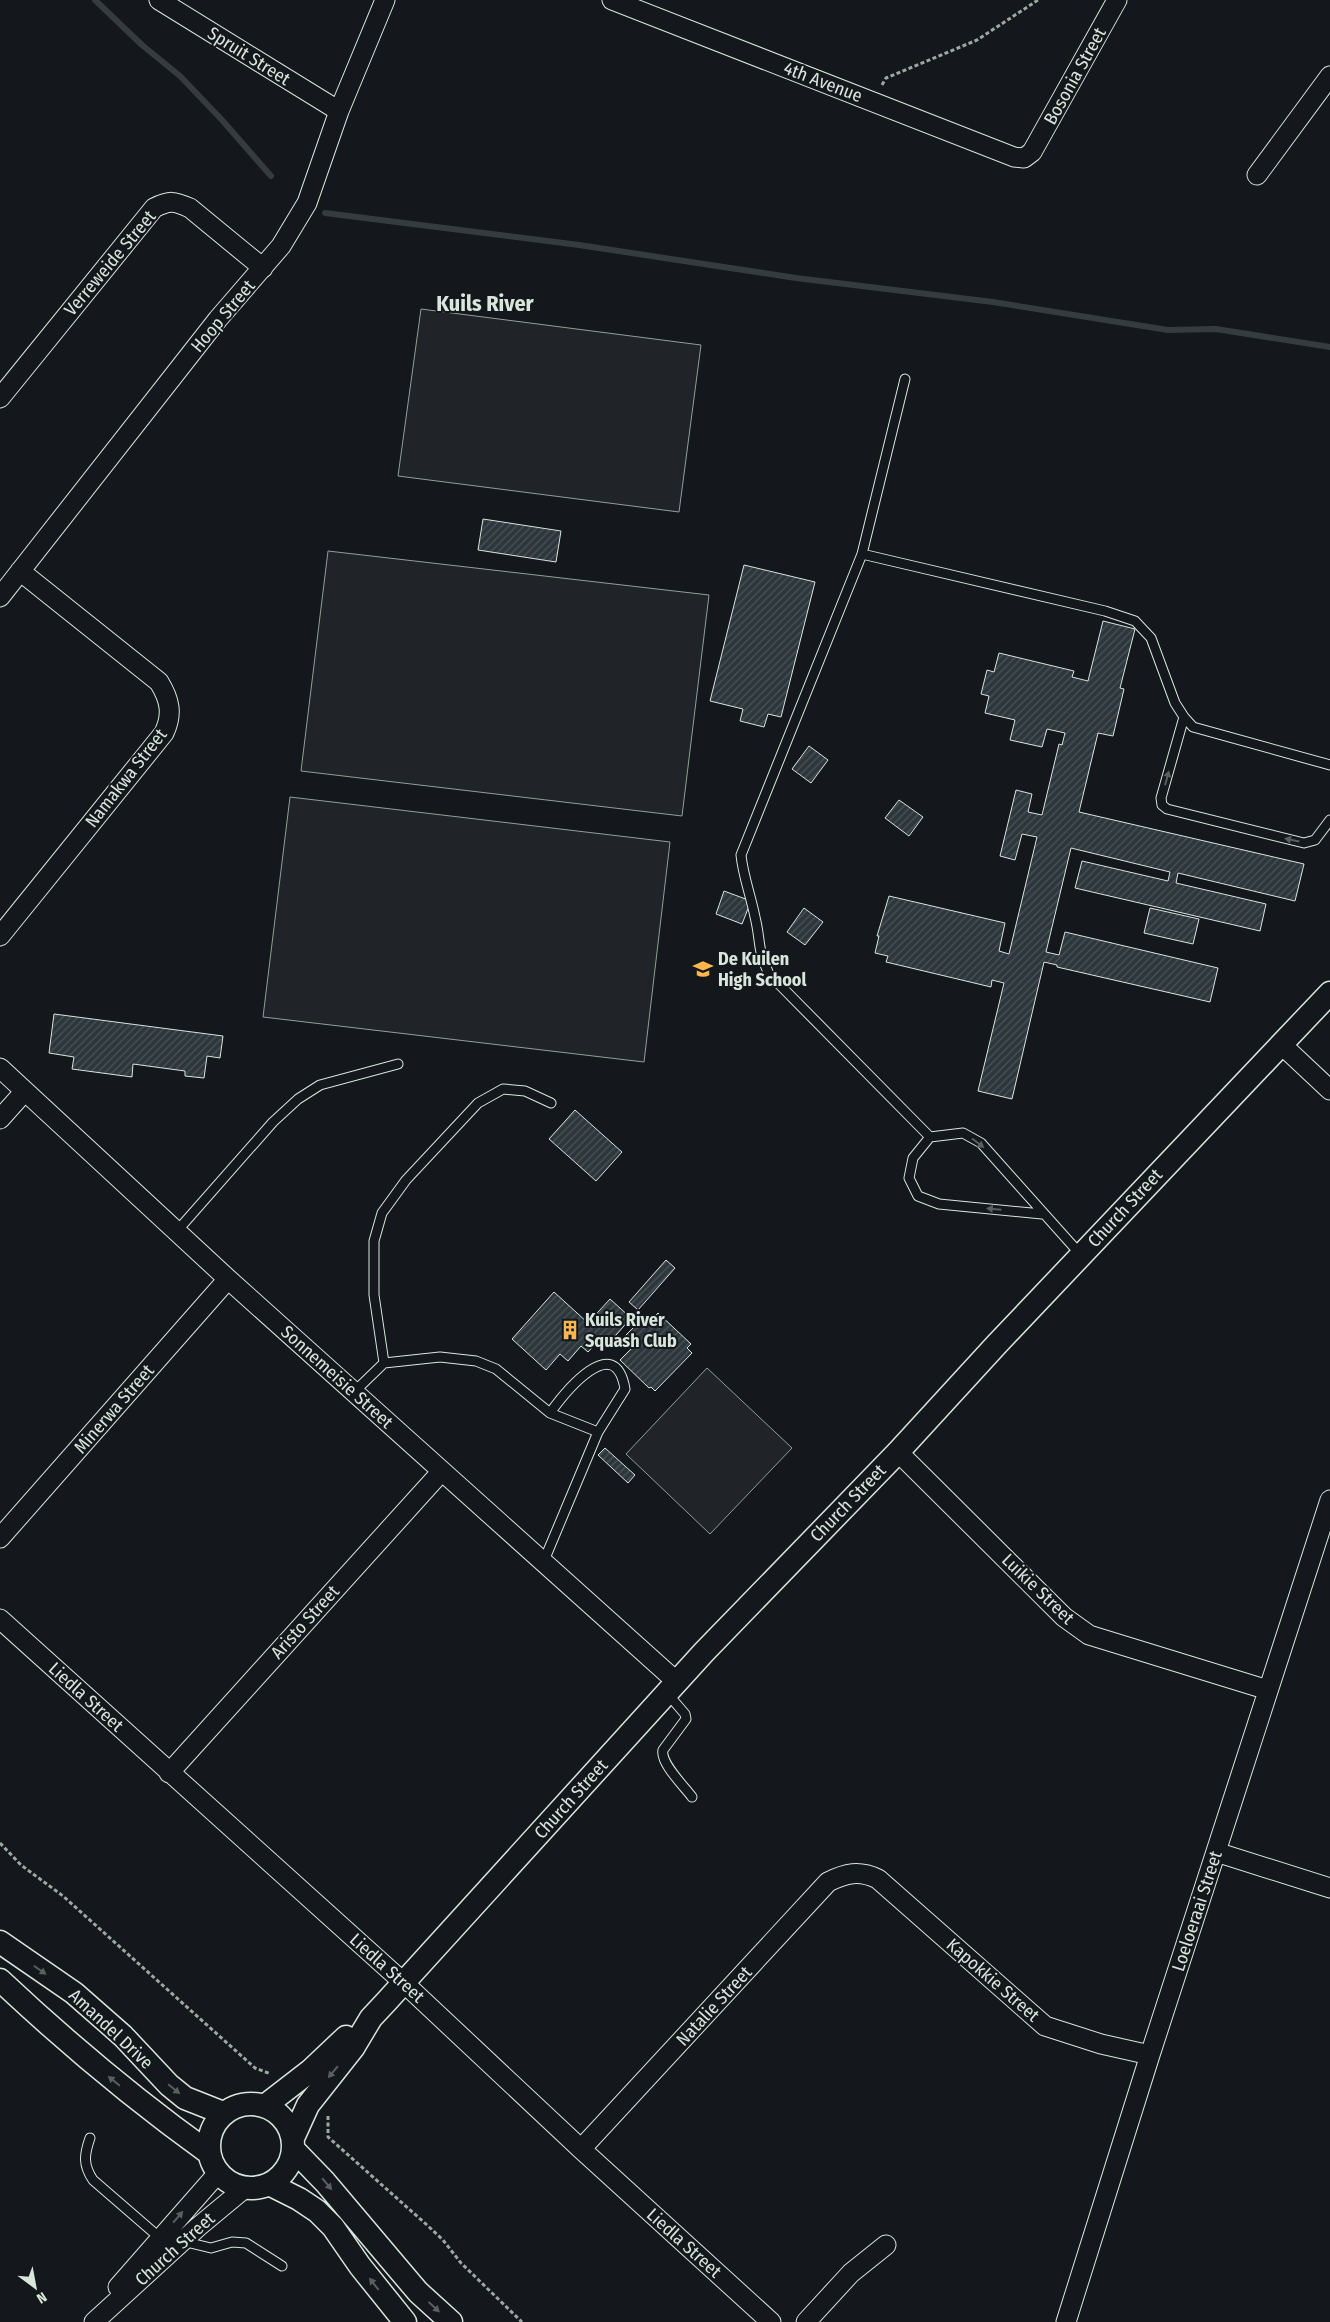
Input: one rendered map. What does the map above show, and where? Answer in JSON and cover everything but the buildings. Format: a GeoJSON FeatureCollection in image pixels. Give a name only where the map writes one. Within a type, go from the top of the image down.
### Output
{"type":"FeatureCollection","features":[{"type":"Feature","properties":{"kind":"street","name":"Spruit Street"},"geometry":{"type":"LineString","coordinates":[[159,0],[339,111]]}},
{"type":"Feature","properties":{"kind":"street","name":"Hoop Street"},"geometry":{"type":"LineString","coordinates":[[0,597],[218,320],[282,246],[306,204],[339,111],[385,0]]}},
{"type":"Feature","properties":{"kind":"street","name":"4th Avenue"},"geometry":{"type":"LineString","coordinates":[[612,0],[1014,157],[1024,158],[1032,152]]}},
{"type":"Feature","properties":{"kind":"street","name":"Bosonia Street"},"geometry":{"type":"LineString","coordinates":[[1032,152],[1117,0]]}},
{"type":"Feature","properties":{"kind":"street"},"geometry":{"type":"LineString","coordinates":[[1257,175],[1330,76]]}},
{"type":"Feature","properties":{"kind":"street","name":"Verreweide Street"},"geometry":{"type":"LineString","coordinates":[[0,398],[154,208],[167,201],[190,208],[263,268]]}},
{"type":"Feature","properties":{"kind":"street","name":"Namakwa Street"},"geometry":{"type":"LineString","coordinates":[[0,936],[164,733],[170,721],[166,694],[159,682],[20,571]]}},
{"type":"Feature","properties":{"kind":"street","name":"Church Street"},"geometry":{"type":"LineString","coordinates":[[266,2105],[288,2089],[344,2038],[371,2018],[672,1687],[898,1452],[1081,1255],[1330,993]]}},
{"type":"Feature","properties":{"kind":"street"},"geometry":{"type":"LineString","coordinates":[[1282,1044],[1330,1090]]}},
{"type":"Feature","properties":{"kind":"street","name":"Sonnemeisie Street"},"geometry":{"type":"LineString","coordinates":[[0,1068],[228,1279],[543,1563],[672,1687]]}},
{"type":"Feature","properties":{"kind":"street"},"geometry":{"type":"LineString","coordinates":[[0,1118],[25,1091]]}},
{"type":"Feature","properties":{"kind":"street","name":"Minerwa Street"},"geometry":{"type":"LineString","coordinates":[[0,1538],[228,1279]]}},
{"type":"Feature","properties":{"kind":"street","name":"Luikie Street"},"geometry":{"type":"LineString","coordinates":[[898,1452],[1064,1617],[1089,1635],[1268,1690]]}},
{"type":"Feature","properties":{"kind":"street","name":"Aristo Street"},"geometry":{"type":"LineString","coordinates":[[169,1773],[442,1472]]}},
{"type":"Feature","properties":{"kind":"street","name":"Loeloeraai Street"},"geometry":{"type":"LineString","coordinates":[[1066,2322],[1150,2055],[1330,1500]]}},
{"type":"Feature","properties":{"kind":"street","name":"Liedla Street"},"geometry":{"type":"LineString","coordinates":[[0,1619],[404,1983],[581,2149],[771,2322]]}},
{"type":"Feature","properties":{"kind":"street"},"geometry":{"type":"LineString","coordinates":[[1216,1852],[1330,1888]]}},
{"type":"Feature","properties":{"kind":"street","name":"Kapokkie Street"},"geometry":{"type":"LineString","coordinates":[[853,1872],[867,1874],[878,1879],[1045,2026],[1101,2044],[1150,2055]]}},
{"type":"Feature","properties":{"kind":"street","name":"Natalie Street"},"geometry":{"type":"LineString","coordinates":[[581,2149],[828,1882],[841,1875],[853,1872]]}},
{"type":"Feature","properties":{"kind":"street","name":"Amandel Drive"},"geometry":{"type":"LineString","coordinates":[[0,1942],[74,1993],[123,2036],[169,2085],[185,2098],[223,2113]]}},
{"type":"Feature","properties":{"kind":"street","name":"Amandel Drive"},"geometry":{"type":"LineString","coordinates":[[0,1980],[90,2062],[213,2163]]}},
{"type":"Feature","properties":{"kind":"street","name":"Church Street"},"geometry":{"type":"LineString","coordinates":[[293,2144],[308,2106],[353,2048],[371,2018]]}},
{"type":"Feature","properties":{"kind":"street"},"geometry":{"type":"LineString","coordinates":[[293,2144],[286,2170],[269,2184],[258,2188],[244,2188],[226,2180],[213,2163],[211,2131],[223,2113],[244,2103],[266,2105],[284,2118],[293,2144],[418,2292],[450,2322]]}},
{"type":"Feature","properties":{"kind":"street","name":"Church Street"},"geometry":{"type":"LineString","coordinates":[[100,2316],[117,2288],[160,2238],[213,2163]]}},
{"type":"Feature","properties":{"kind":"street"},"geometry":{"type":"LineString","coordinates":[[269,2184],[299,2199],[317,2211],[328,2222],[405,2322]]}},
{"type":"Feature","properties":{"kind":"street","name":"Church Street"},"geometry":{"type":"LineString","coordinates":[[100,2316],[182,2241],[244,2188]]}},
{"type":"Feature","properties":{"kind":"street"},"geometry":{"type":"LineString","coordinates":[[806,2322],[851,2273],[886,2245]]}},
{"type":"Feature","properties":{"kind":"lane"},"geometry":{"type":"LineString","coordinates":[[906,378],[862,554],[741,855],[742,872],[756,919],[761,957],[770,974],[930,1137]]}},
{"type":"Feature","properties":{"kind":"lane"},"geometry":{"type":"LineString","coordinates":[[862,554],[1105,611],[1135,621],[1151,638],[1175,703],[1193,727],[1330,765]]}},
{"type":"Feature","properties":{"kind":"lane"},"geometry":{"type":"LineString","coordinates":[[1184,717],[1161,798],[1162,805],[1167,809],[1304,843],[1315,840],[1330,820]]}},
{"type":"Feature","properties":{"kind":"lane"},"geometry":{"type":"LineString","coordinates":[[177,1231],[272,1122],[298,1099],[320,1085],[398,1064]]}},
{"type":"Feature","properties":{"kind":"lane"},"geometry":{"type":"LineString","coordinates":[[384,1363],[374,1295],[374,1241],[382,1213],[406,1180],[478,1103],[503,1089],[525,1091],[551,1103]]}},
{"type":"Feature","properties":{"kind":"lane"},"geometry":{"type":"LineString","coordinates":[[1042,1214],[939,1204],[918,1196],[909,1178],[913,1158],[930,1137],[963,1132],[981,1143],[1042,1214],[1081,1255]]}},
{"type":"Feature","properties":{"kind":"lane"},"geometry":{"type":"LineString","coordinates":[[354,1392],[384,1363],[440,1357],[476,1361],[496,1369],[550,1413],[598,1432]]}},
{"type":"Feature","properties":{"kind":"lane"},"geometry":{"type":"LineString","coordinates":[[543,1563],[598,1432],[625,1389],[620,1371],[608,1364],[597,1366],[587,1372],[563,1395],[550,1413]]}},
{"type":"Feature","properties":{"kind":"lane"},"geometry":{"type":"LineString","coordinates":[[672,1687],[686,1719],[663,1750],[662,1755],[667,1765],[692,1797]]}},
{"type":"Feature","properties":{"kind":"lane"},"geometry":{"type":"LineString","coordinates":[[90,2138],[84,2155],[86,2170],[93,2180],[160,2238]]}},
{"type":"Feature","properties":{"kind":"lane"},"geometry":{"type":"LineString","coordinates":[[182,2241],[211,2248],[232,2242],[246,2243],[282,2266]]}},
{"type":"Feature","properties":{"kind":"path"},"geometry":{"type":"LineString","coordinates":[[871,101],[886,78],[977,40],[1038,0]]}},
{"type":"Feature","properties":{"kind":"path"},"geometry":{"type":"LineString","coordinates":[[0,1843],[21,1865],[71,1903],[255,2068],[266,2073],[276,2074]]}},
{"type":"Feature","properties":{"kind":"path"},"geometry":{"type":"LineString","coordinates":[[330,2112],[327,2118],[328,2137],[427,2224],[443,2240],[461,2263],[522,2322]]}},
{"type":"Feature","properties":{"kind":"shaded area"},"geometry":{"type":"Polygon","coordinates":[[[421,309],[701,345],[679,512],[398,476],[421,309]]]}},
{"type":"Feature","properties":{"kind":"shaded area"},"geometry":{"type":"Polygon","coordinates":[[[328,551],[709,595],[682,816],[301,771],[328,551]]]}},
{"type":"Feature","properties":{"kind":"shaded area"},"geometry":{"type":"Polygon","coordinates":[[[290,797],[670,842],[644,1062],[263,1017],[290,797]]]}},
{"type":"Feature","properties":{"kind":"shaded area"},"geometry":{"type":"Polygon","coordinates":[[[707,1368],[792,1448],[710,1534],[626,1454],[707,1368]]]}},
{"type":"Feature","properties":{"kind":"waterway"},"geometry":{"type":"LineString","coordinates":[[95,0],[142,45],[180,76],[271,176]]}},
{"type":"Feature","properties":{"kind":"waterway"},"geometry":{"type":"LineString","coordinates":[[325,213],[579,245],[796,278],[993,302],[1168,330],[1216,329],[1330,347]]}},
{"type":"Feature","properties":{"kind":"place","name":"De Kuilen High School"},"geometry":{"type":"Point","coordinates":[703,969]}},
{"type":"Feature","properties":{"kind":"place","name":"Kuils River Squash Club"},"geometry":{"type":"Point","coordinates":[570,1330]}},
{"type":"Feature","properties":{"kind":"district","name":"Kuils River"},"geometry":{"type":"Point","coordinates":[485,303]}}]}
